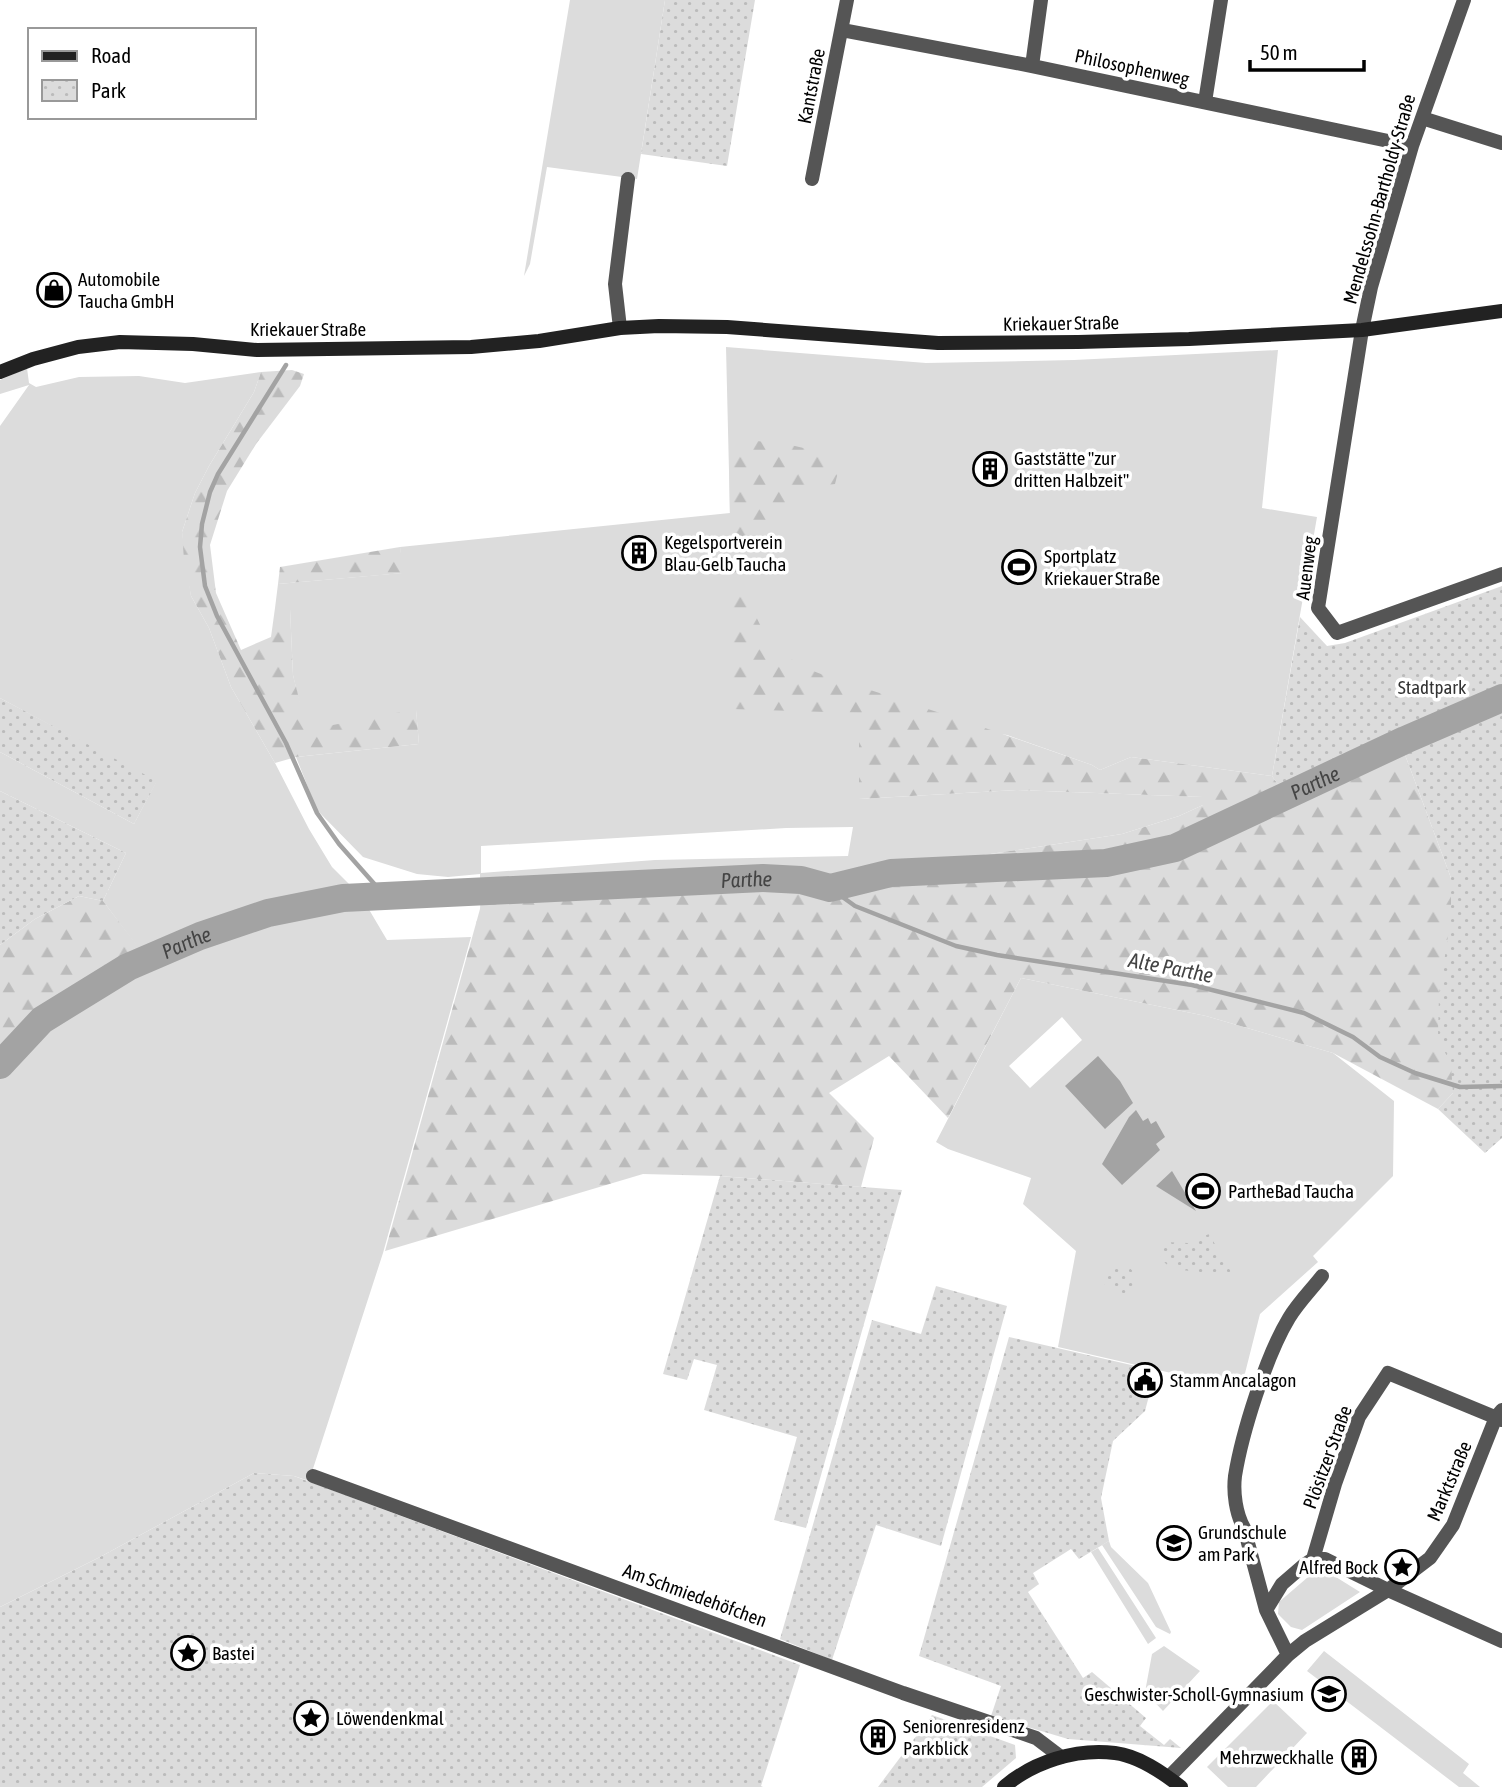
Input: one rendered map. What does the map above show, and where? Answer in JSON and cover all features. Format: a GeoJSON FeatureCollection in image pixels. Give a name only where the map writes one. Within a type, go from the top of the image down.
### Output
{"type":"FeatureCollection","features":[{"type":"Feature","properties":{"kind":"street","name":"Kantstraße"},"geometry":{"type":"LineString","coordinates":[[812,179],[847,0]]}},
{"type":"Feature","properties":{"kind":"street"},"geometry":{"type":"LineString","coordinates":[[1032,66],[1041,0]]}},
{"type":"Feature","properties":{"kind":"street"},"geometry":{"type":"LineString","coordinates":[[1205,102],[1220,0]]}},
{"type":"Feature","properties":{"kind":"street","name":"Mendelssohn-Bartholdy-Straße"},"geometry":{"type":"LineString","coordinates":[[1362,330],[1375,274],[1412,146],[1464,0]]}},
{"type":"Feature","properties":{"kind":"street","name":"Philosophenweg"},"geometry":{"type":"LineString","coordinates":[[842,30],[1032,66],[1412,146]]}},
{"type":"Feature","properties":{"kind":"street"},"geometry":{"type":"LineString","coordinates":[[1422,118],[1502,143]]}},
{"type":"Feature","properties":{"kind":"street"},"geometry":{"type":"LineString","coordinates":[[620,328],[615,284],[628,179]]}},
{"type":"Feature","properties":{"kind":"street","name":"Kriekauer Straße"},"geometry":{"type":"LineString","coordinates":[[0,372],[33,359],[78,347],[120,342],[193,344],[257,350],[471,347],[539,341],[620,328],[659,326],[727,327],[938,343],[1189,340],[1362,330],[1502,311]]}},
{"type":"Feature","properties":{"kind":"street","name":"Auenweg"},"geometry":{"type":"LineString","coordinates":[[1362,330],[1318,607],[1337,633],[1502,574]]}},
{"type":"Feature","properties":{"kind":"street"},"geometry":{"type":"LineString","coordinates":[[1288,1655],[1266,1610],[1244,1528],[1238,1518],[1235,1478],[1251,1413],[1287,1321],[1322,1276]]}},
{"type":"Feature","properties":{"kind":"street","name":"Plösitzer Straße"},"geometry":{"type":"LineString","coordinates":[[1313,1559],[1335,1484],[1359,1417],[1388,1373],[1500,1416]]}},
{"type":"Feature","properties":{"kind":"street","name":"Marktstraße"},"geometry":{"type":"LineString","coordinates":[[1169,1777],[1288,1655],[1305,1641],[1388,1590],[1430,1558],[1453,1525],[1500,1416]]}},
{"type":"Feature","properties":{"kind":"street","name":"Am Schmiedehöfchen"},"geometry":{"type":"LineString","coordinates":[[313,1476],[903,1693],[1036,1738],[1061,1757]]}},
{"type":"Feature","properties":{"kind":"street"},"geometry":{"type":"LineString","coordinates":[[1266,1610],[1282,1584],[1313,1559],[1325,1559],[1502,1641]]}},
{"type":"Feature","properties":{"kind":"street"},"geometry":{"type":"LineString","coordinates":[[1004,1787],[1045,1762],[1089,1753],[1117,1753],[1145,1763],[1181,1787]]}},
{"type":"Feature","properties":{"kind":"green space"},"geometry":{"type":"Polygon","coordinates":[[[570,0],[665,0],[637,179],[547,167],[530,264],[524,276],[570,0]]]}},
{"type":"Feature","properties":{"kind":"green space"},"geometry":{"type":"Polygon","coordinates":[[[665,0],[755,0],[727,166],[641,154],[665,0]]]}},
{"type":"Feature","properties":{"kind":"green space"},"geometry":{"type":"Polygon","coordinates":[[[726,347],[926,363],[1074,360],[1278,350],[1262,508],[1317,517],[1272,776],[1131,757],[1100,770],[1007,735],[860,713],[859,799],[1017,790],[1203,797],[1203,805],[1179,816],[1122,834],[892,869],[480,891],[480,874],[448,877],[417,874],[363,857],[317,810],[296,757],[419,744],[416,710],[306,731],[293,675],[290,609],[275,608],[278,584],[402,573],[400,547],[730,513],[726,347]],[[853,827],[786,828],[481,846],[481,873],[655,860],[848,856],[853,827]]]}},
{"type":"Feature","properties":{"kind":"green space"},"geometry":{"type":"Polygon","coordinates":[[[27,368],[29,383],[36,387],[79,377],[139,376],[185,383],[261,372],[254,392],[195,493],[182,532],[191,596],[209,628],[231,687],[309,829],[332,867],[361,896],[387,940],[471,937],[383,1253],[309,1481],[294,1476],[254,1473],[100,1557],[0,1607],[0,1065],[37,1025],[86,992],[146,958],[103,901],[126,853],[0,791],[0,752],[134,824],[156,782],[0,698],[0,426],[29,385],[0,394],[0,380],[27,368]]]}},
{"type":"Feature","properties":{"kind":"green space"},"geometry":{"type":"Polygon","coordinates":[[[292,370],[304,374],[300,386],[256,444],[227,491],[210,545],[216,593],[241,650],[271,637],[275,608],[290,608],[293,675],[307,730],[416,709],[419,744],[296,757],[275,763],[231,687],[209,628],[191,596],[182,532],[195,493],[254,392],[261,372],[292,370]]]}},
{"type":"Feature","properties":{"kind":"green space"},"geometry":{"type":"Polygon","coordinates":[[[729,439],[739,446],[744,440],[797,447],[836,457],[845,474],[838,472],[835,484],[810,490],[779,509],[763,529],[752,553],[750,595],[758,621],[765,634],[783,654],[805,667],[1100,770],[1131,757],[1272,776],[1294,806],[1404,752],[1451,878],[1453,1093],[1438,1109],[1333,1053],[1206,1016],[1021,978],[948,1118],[889,1056],[829,1093],[874,1138],[861,1187],[720,1176],[643,1174],[385,1251],[480,909],[481,891],[892,869],[1122,834],[1179,816],[1203,805],[1202,797],[1017,790],[859,799],[859,713],[732,709],[729,439]]]}},
{"type":"Feature","properties":{"kind":"green space"},"geometry":{"type":"Polygon","coordinates":[[[400,547],[404,573],[278,584],[280,567],[400,547]]]}},
{"type":"Feature","properties":{"kind":"green space","name":"Stadtpark"},"geometry":{"type":"Polygon","coordinates":[[[1502,586],[1502,1138],[1485,1153],[1438,1109],[1453,1093],[1451,1066],[1438,1036],[1439,994],[1451,917],[1451,878],[1404,752],[1294,807],[1272,776],[1300,617],[1327,646],[1345,643],[1502,586]]]}},
{"type":"Feature","properties":{"kind":"green space"},"geometry":{"type":"Polygon","coordinates":[[[0,698],[157,781],[134,824],[0,752],[0,698]]]}},
{"type":"Feature","properties":{"kind":"green space"},"geometry":{"type":"Polygon","coordinates":[[[0,791],[126,853],[103,901],[79,896],[35,919],[0,945],[0,791]]]}},
{"type":"Feature","properties":{"kind":"green space"},"geometry":{"type":"Polygon","coordinates":[[[79,896],[103,901],[147,958],[86,992],[37,1025],[0,1065],[0,945],[35,919],[79,896]]]}},
{"type":"Feature","properties":{"kind":"green space","name":"PartheBad Taucha"},"geometry":{"type":"Polygon","coordinates":[[[1021,978],[1206,1016],[1333,1053],[1394,1101],[1393,1176],[1313,1256],[1318,1262],[1260,1314],[1241,1389],[1058,1347],[1076,1251],[1023,1204],[1031,1178],[948,1149],[936,1142],[1021,978]],[[1062,1017],[1009,1066],[1030,1088],[1082,1040],[1062,1017]]]}},
{"type":"Feature","properties":{"kind":"green space"},"geometry":{"type":"Polygon","coordinates":[[[720,1176],[902,1190],[806,1528],[774,1520],[797,1437],[704,1410],[717,1365],[694,1359],[687,1380],[663,1374],[720,1176]]]}},
{"type":"Feature","properties":{"kind":"green space"},"geometry":{"type":"Polygon","coordinates":[[[1209,1234],[1234,1277],[1175,1269],[1161,1258],[1160,1250],[1164,1242],[1188,1243],[1209,1234]]]}},
{"type":"Feature","properties":{"kind":"green space"},"geometry":{"type":"Polygon","coordinates":[[[1124,1265],[1136,1275],[1133,1290],[1117,1293],[1104,1284],[1111,1272],[1124,1265]]]}},
{"type":"Feature","properties":{"kind":"green space"},"geometry":{"type":"Polygon","coordinates":[[[936,1286],[1007,1306],[941,1546],[876,1525],[832,1660],[780,1639],[872,1320],[921,1334],[936,1286]]]}},
{"type":"Feature","properties":{"kind":"green space"},"geometry":{"type":"Polygon","coordinates":[[[1009,1337],[1140,1367],[1135,1388],[1150,1392],[1145,1411],[1113,1441],[1101,1498],[1109,1541],[1079,1559],[1071,1549],[1033,1573],[1039,1584],[1028,1592],[1083,1678],[1092,1672],[1146,1718],[1140,1726],[1164,1745],[1170,1739],[1181,1748],[1068,1739],[991,1716],[1001,1686],[919,1656],[1009,1337]]]}},
{"type":"Feature","properties":{"kind":"green space"},"geometry":{"type":"Polygon","coordinates":[[[254,1473],[294,1476],[800,1665],[761,1786],[763,1787],[0,1787],[0,1607],[100,1557],[254,1473]]]}},
{"type":"Feature","properties":{"kind":"green space"},"geometry":{"type":"Polygon","coordinates":[[[1109,1541],[1111,1547],[1148,1583],[1170,1634],[1156,1627],[1102,1545],[1109,1541]]]}},
{"type":"Feature","properties":{"kind":"green space"},"geometry":{"type":"Polygon","coordinates":[[[1098,1548],[1156,1638],[1148,1644],[1091,1552],[1098,1548]]]}},
{"type":"Feature","properties":{"kind":"green space"},"geometry":{"type":"Polygon","coordinates":[[[1323,1569],[1360,1592],[1302,1630],[1291,1627],[1278,1614],[1279,1602],[1315,1571],[1323,1569]]]}},
{"type":"Feature","properties":{"kind":"green space"},"geometry":{"type":"Polygon","coordinates":[[[1164,1646],[1200,1671],[1163,1711],[1145,1692],[1152,1654],[1164,1646]]]}},
{"type":"Feature","properties":{"kind":"green space"},"geometry":{"type":"Polygon","coordinates":[[[1324,1651],[1469,1764],[1463,1773],[1480,1787],[1459,1787],[1307,1671],[1324,1651]]]}},
{"type":"Feature","properties":{"kind":"green space"},"geometry":{"type":"Polygon","coordinates":[[[1273,1701],[1307,1733],[1256,1787],[1228,1787],[1207,1767],[1273,1701]]]}},
{"type":"Feature","properties":{"kind":"green space"},"geometry":{"type":"Polygon","coordinates":[[[932,1715],[1015,1745],[1016,1758],[982,1787],[878,1787],[932,1715]]]}},
{"type":"Feature","properties":{"kind":"shaded area"},"geometry":{"type":"Polygon","coordinates":[[[1098,1056],[1120,1081],[1133,1103],[1105,1129],[1065,1086],[1098,1056]]]}},
{"type":"Feature","properties":{"kind":"shaded area"},"geometry":{"type":"Polygon","coordinates":[[[1136,1110],[1143,1121],[1148,1118],[1151,1124],[1156,1121],[1165,1137],[1156,1144],[1160,1150],[1122,1185],[1102,1164],[1129,1117],[1136,1110]]]}},
{"type":"Feature","properties":{"kind":"shaded area"},"geometry":{"type":"Polygon","coordinates":[[[1172,1171],[1196,1211],[1156,1186],[1172,1171]]]}},
{"type":"Feature","properties":{"kind":"waterway"},"geometry":{"type":"LineString","coordinates":[[286,365],[218,474],[210,492],[202,524],[200,547],[205,586],[217,616],[286,743],[317,813],[339,844],[385,896]]}},
{"type":"Feature","properties":{"kind":"waterway","name":"Parthe"},"geometry":{"type":"LineString","coordinates":[[0,1065],[42,1020],[128,967],[200,936],[268,913],[343,898],[763,878],[801,880],[830,888],[891,873],[1106,863],[1175,848],[1405,740],[1502,698]]}},
{"type":"Feature","properties":{"kind":"waterway","name":"Alte Parthe"},"geometry":{"type":"LineString","coordinates":[[830,888],[855,906],[956,946],[997,955],[1192,985],[1304,1013],[1353,1037],[1380,1057],[1415,1073],[1460,1087],[1502,1086]]}},
{"type":"Feature","properties":{"kind":"place","name":"Automobile Taucha GmbH"},"geometry":{"type":"Point","coordinates":[54,290]}},
{"type":"Feature","properties":{"kind":"place","name":"Gaststätte \"zur dritten Halbzeit\""},"geometry":{"type":"Point","coordinates":[990,469]}},
{"type":"Feature","properties":{"kind":"place","name":"Kegelsportverein Blau-Gelb Taucha"},"geometry":{"type":"Point","coordinates":[639,553]}},
{"type":"Feature","properties":{"kind":"place","name":"Sportplatz Kriekauer Straße"},"geometry":{"type":"Point","coordinates":[1019,567]}},
{"type":"Feature","properties":{"kind":"place","name":"PartheBad Taucha"},"geometry":{"type":"Point","coordinates":[1203,1191]}},
{"type":"Feature","properties":{"kind":"place","name":"Stamm Ancalagon"},"geometry":{"type":"Point","coordinates":[1145,1380]}},
{"type":"Feature","properties":{"kind":"place","name":"Grundschule am Park"},"geometry":{"type":"Point","coordinates":[1174,1543]}},
{"type":"Feature","properties":{"kind":"place","name":"Alfred Bock"},"geometry":{"type":"Point","coordinates":[1402,1567]}},
{"type":"Feature","properties":{"kind":"place","name":"Bastei"},"geometry":{"type":"Point","coordinates":[188,1653]}},
{"type":"Feature","properties":{"kind":"place","name":"Geschwister-Scholl-Gymnasium"},"geometry":{"type":"Point","coordinates":[1329,1694]}},
{"type":"Feature","properties":{"kind":"place","name":"Löwendenkmal"},"geometry":{"type":"Point","coordinates":[311,1718]}},
{"type":"Feature","properties":{"kind":"place","name":"Seniorenresidenz Parkblick"},"geometry":{"type":"Point","coordinates":[878,1737]}},
{"type":"Feature","properties":{"kind":"place","name":"Mehrzweckhalle"},"geometry":{"type":"Point","coordinates":[1359,1757]}}]}
